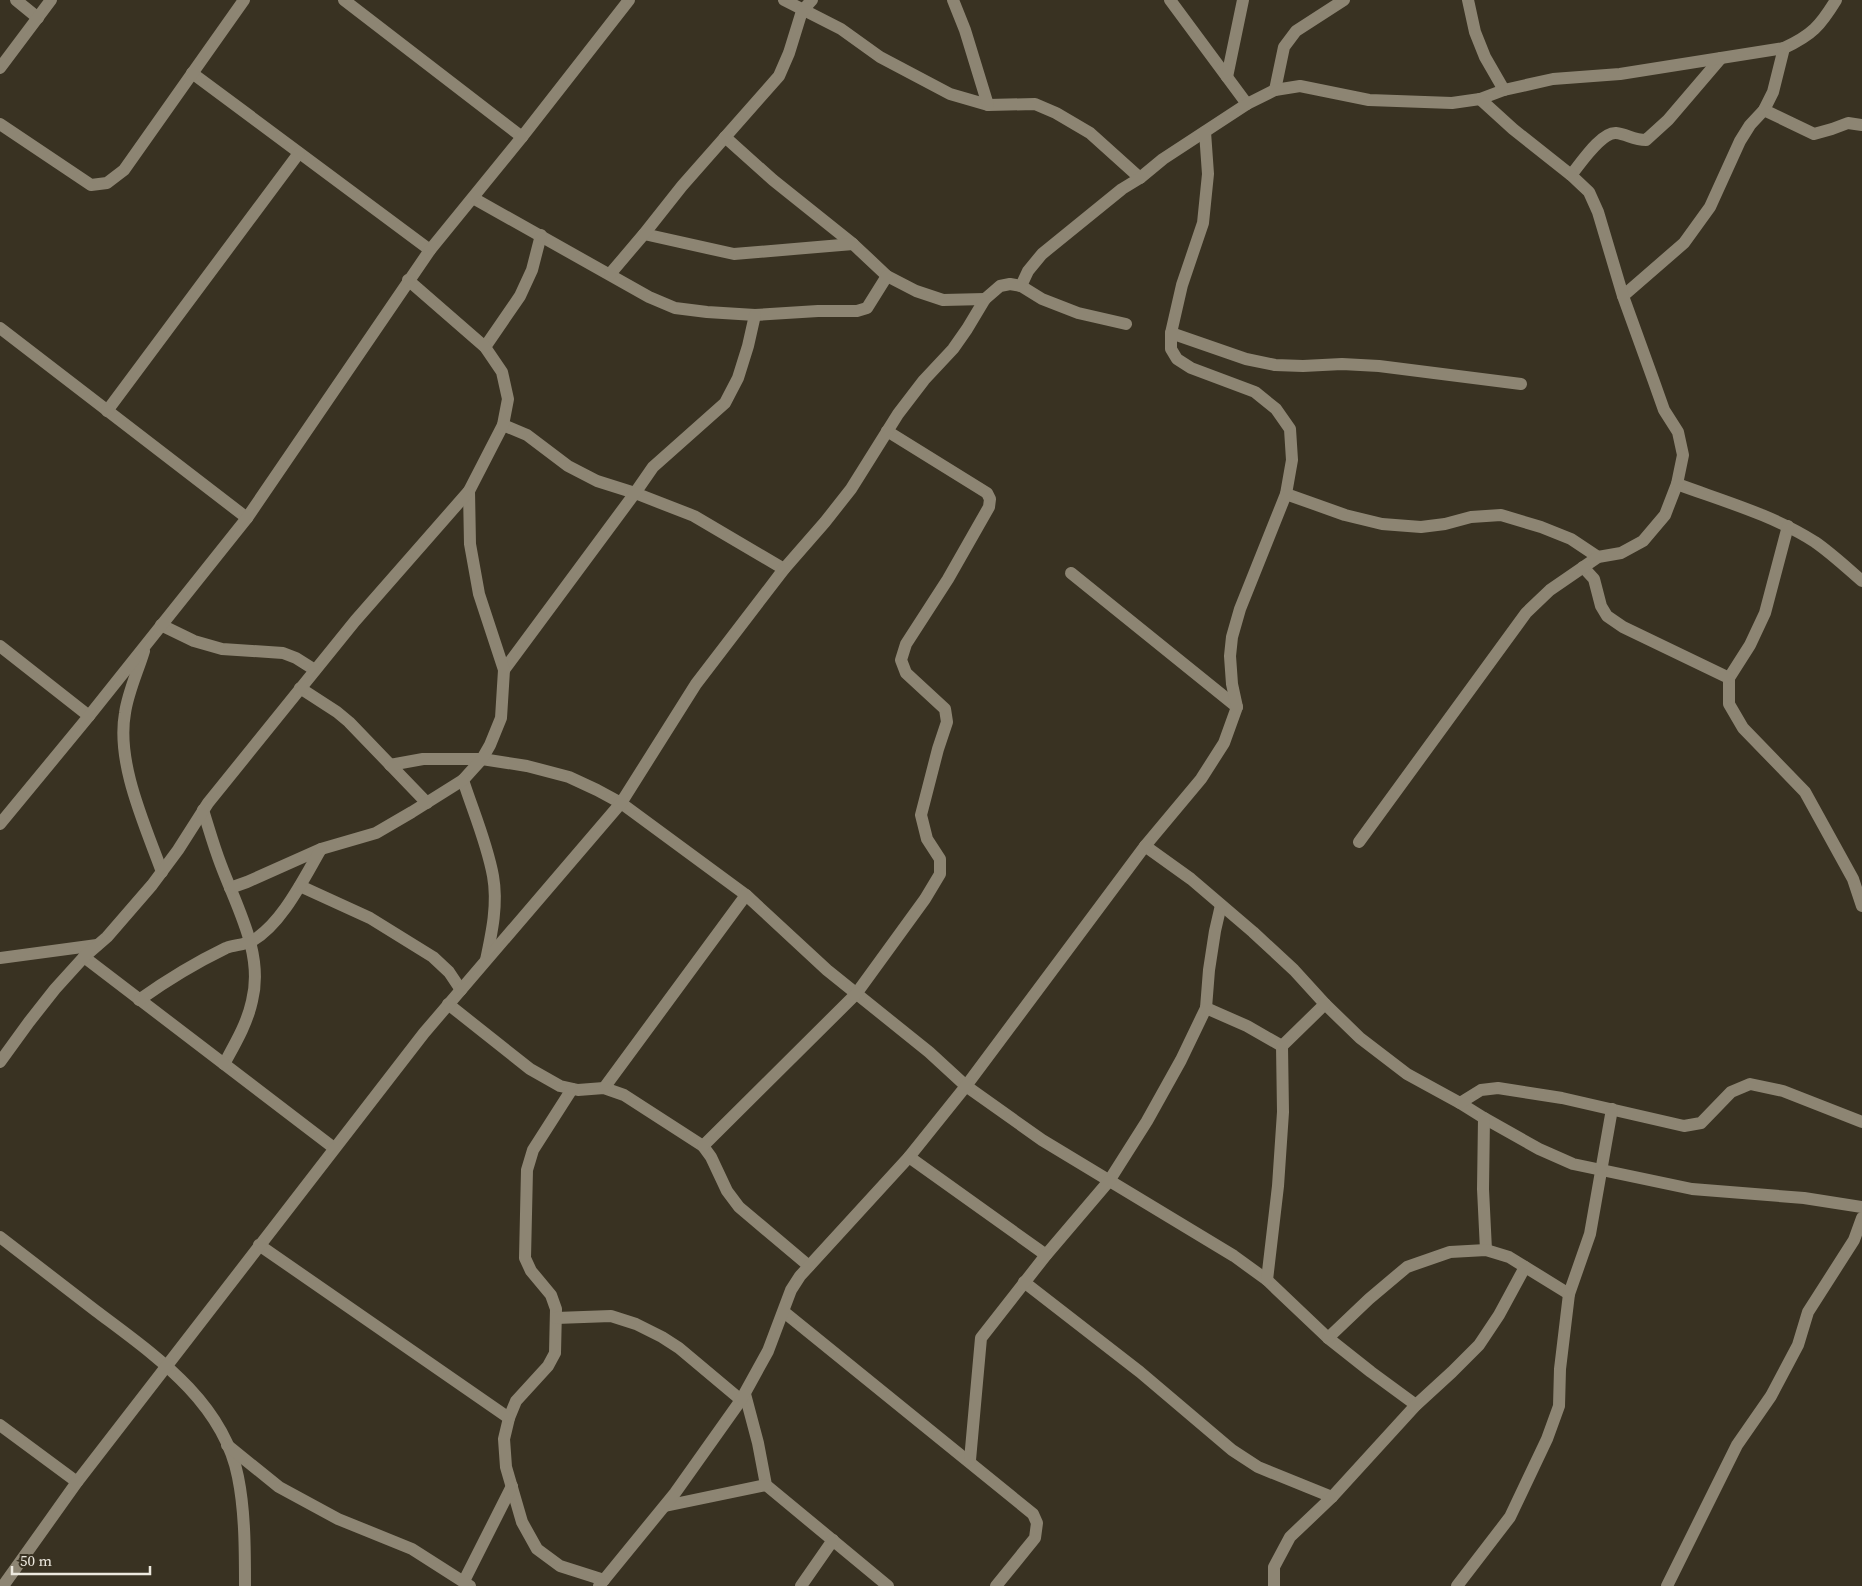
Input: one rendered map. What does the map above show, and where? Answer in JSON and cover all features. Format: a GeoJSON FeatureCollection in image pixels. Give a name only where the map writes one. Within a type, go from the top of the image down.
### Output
{"type":"FeatureCollection","features":[{"type":"Feature","properties":{"kind":"street"},"geometry":{"type":"LineString","coordinates":[[16,0],[38,18]]}},
{"type":"Feature","properties":{"kind":"street"},"geometry":{"type":"LineString","coordinates":[[0,68],[52,0]]}},
{"type":"Feature","properties":{"kind":"street"},"geometry":{"type":"LineString","coordinates":[[0,124],[91,185],[107,183],[124,170],[244,0]]}},
{"type":"Feature","properties":{"kind":"street"},"geometry":{"type":"LineString","coordinates":[[344,0],[522,137]]}},
{"type":"Feature","properties":{"kind":"street"},"geometry":{"type":"LineString","coordinates":[[0,824],[247,518],[430,250],[522,137],[629,0]]}},
{"type":"Feature","properties":{"kind":"street"},"geometry":{"type":"LineString","coordinates":[[784,0],[802,11],[841,29],[880,57],[950,94],[988,105],[1035,104],[1056,114],[1090,133],[1140,178]]}},
{"type":"Feature","properties":{"kind":"street"},"geometry":{"type":"LineString","coordinates":[[610,274],[682,186],[778,76],[789,54],[802,11],[812,0]]}},
{"type":"Feature","properties":{"kind":"street"},"geometry":{"type":"LineString","coordinates":[[953,0],[965,30],[988,105]]}},
{"type":"Feature","properties":{"kind":"street"},"geometry":{"type":"LineString","coordinates":[[1170,0],[1247,104]]}},
{"type":"Feature","properties":{"kind":"street"},"geometry":{"type":"LineString","coordinates":[[1227,77],[1243,0]]}},
{"type":"Feature","properties":{"kind":"street"},"geometry":{"type":"LineString","coordinates":[[1275,90],[1284,48],[1296,31],[1344,0]]}},
{"type":"Feature","properties":{"kind":"street"},"geometry":{"type":"LineString","coordinates":[[1468,0],[1475,32],[1485,57],[1504,90]]}},
{"type":"Feature","properties":{"kind":"street"},"geometry":{"type":"LineString","coordinates":[[1021,286],[1028,271],[1042,254],[1102,205],[1163,159],[1247,104],[1275,90],[1300,86],[1369,100],[1452,103],[1480,99],[1504,90],[1553,78],[1620,74],[1784,48],[1802,40],[1817,28],[1836,0]]}},
{"type":"Feature","properties":{"kind":"street"},"geometry":{"type":"LineString","coordinates":[[1623,296],[1690,236],[1710,207],[1740,141],[1750,125],[1764,110],[1773,92],[1784,48]]}},
{"type":"Feature","properties":{"kind":"street"},"geometry":{"type":"LineString","coordinates":[[1571,175],[1605,136],[1616,133],[1637,140],[1646,140],[1668,120],[1722,58]]}},
{"type":"Feature","properties":{"kind":"street"},"geometry":{"type":"LineString","coordinates":[[192,73],[430,250]]}},
{"type":"Feature","properties":{"kind":"street"},"geometry":{"type":"LineString","coordinates":[[1359,842],[1526,613],[1550,590],[1598,557],[1621,553],[1642,541],[1665,515],[1676,484],[1683,455],[1678,432],[1664,410],[1623,296],[1598,212],[1589,192],[1571,175],[1513,130],[1480,99]]}},
{"type":"Feature","properties":{"kind":"street"},"geometry":{"type":"LineString","coordinates":[[1764,110],[1814,134],[1848,123],[1862,125]]}},
{"type":"Feature","properties":{"kind":"street"},"geometry":{"type":"LineString","coordinates":[[572,1089],[533,1150],[527,1170],[525,1258],[531,1271],[552,1295],[556,1309],[555,1353],[548,1366],[516,1401],[509,1418],[504,1439],[506,1467],[522,1522],[537,1549],[560,1566],[601,1583],[665,1506],[710,1446],[743,1397],[768,1351],[791,1290],[809,1266],[909,1158],[966,1086],[1145,846],[1201,779],[1224,743],[1237,707],[1232,684],[1230,656],[1232,636],[1240,609],[1286,494],[1292,460],[1290,429],[1276,409],[1255,392],[1191,368],[1177,359],[1171,349],[1171,333],[1182,285],[1203,223],[1208,174],[1205,132]]}},
{"type":"Feature","properties":{"kind":"street"},"geometry":{"type":"LineString","coordinates":[[725,138],[773,180],[854,244],[887,276],[916,291],[943,300],[984,299]]}},
{"type":"Feature","properties":{"kind":"street"},"geometry":{"type":"LineString","coordinates":[[108,410],[298,152]]}},
{"type":"Feature","properties":{"kind":"street"},"geometry":{"type":"LineString","coordinates":[[473,198],[649,297],[675,308],[755,315],[818,311],[857,311],[866,308],[887,276]]}},
{"type":"Feature","properties":{"kind":"street"},"geometry":{"type":"LineString","coordinates":[[644,234],[734,254],[854,244]]}},
{"type":"Feature","properties":{"kind":"street"},"geometry":{"type":"LineString","coordinates":[[485,347],[520,296],[532,270],[541,235]]}},
{"type":"Feature","properties":{"kind":"street"},"geometry":{"type":"LineString","coordinates":[[0,1062],[28,1022],[84,957],[113,929],[162,872],[203,810],[242,758],[355,622],[469,491],[504,425],[508,399],[502,372],[485,347],[408,280]]}},
{"type":"Feature","properties":{"kind":"street"},"geometry":{"type":"LineString","coordinates":[[5,1585],[77,1482],[166,1364],[424,1033],[621,803],[696,684],[784,569],[826,522],[851,489],[887,431],[924,380],[953,349],[984,299],[1000,286],[1010,284],[1021,286],[1042,299],[1078,313],[1126,324]]}},
{"type":"Feature","properties":{"kind":"street"},"geometry":{"type":"LineString","coordinates":[[504,670],[653,467],[724,402],[738,378],[755,315]]}},
{"type":"Feature","properties":{"kind":"street"},"geometry":{"type":"LineString","coordinates":[[0,328],[247,518]]}},
{"type":"Feature","properties":{"kind":"street"},"geometry":{"type":"LineString","coordinates":[[1171,333],[1246,359],[1275,365],[1342,364],[1379,366],[1521,384]]}},
{"type":"Feature","properties":{"kind":"street"},"geometry":{"type":"LineString","coordinates":[[504,425],[527,435],[568,466],[597,481],[635,493],[694,516],[784,569]]}},
{"type":"Feature","properties":{"kind":"street"},"geometry":{"type":"LineString","coordinates":[[703,1146],[856,994],[925,899],[940,874],[940,859],[927,839],[921,815],[947,722],[945,709],[906,673],[901,660],[906,644],[968,545],[989,506],[990,499],[987,493],[887,431]]}},
{"type":"Feature","properties":{"kind":"street"},"geometry":{"type":"LineString","coordinates":[[1676,484],[1788,526],[1816,542],[1862,581]]}},
{"type":"Feature","properties":{"kind":"street"},"geometry":{"type":"LineString","coordinates":[[230,888],[321,850],[376,833],[463,780],[482,760],[501,718],[504,670],[479,594],[470,544],[469,491]]}},
{"type":"Feature","properties":{"kind":"street"},"geometry":{"type":"LineString","coordinates":[[1286,494],[1345,515],[1382,524],[1421,527],[1444,524],[1471,517],[1501,515],[1541,527],[1571,540],[1598,557]]}},
{"type":"Feature","properties":{"kind":"street"},"geometry":{"type":"LineString","coordinates":[[1788,526],[1766,613],[1750,645],[1729,678],[1729,704],[1743,728],[1805,792],[1853,879],[1862,906]]}},
{"type":"Feature","properties":{"kind":"street"},"geometry":{"type":"LineString","coordinates":[[1582,567],[1594,579],[1600,606],[1607,616],[1630,631],[1729,678]]}},
{"type":"Feature","properties":{"kind":"street"},"geometry":{"type":"LineString","coordinates":[[1070,573],[1237,707]]}},
{"type":"Feature","properties":{"kind":"street"},"geometry":{"type":"LineString","coordinates":[[161,625],[194,641],[222,649],[283,653],[296,658],[315,670]]}},
{"type":"Feature","properties":{"kind":"street"},"geometry":{"type":"LineString","coordinates":[[147,642],[124,713],[124,750],[130,780],[162,872]]}},
{"type":"Feature","properties":{"kind":"street"},"geometry":{"type":"LineString","coordinates":[[0,646],[89,716]]}},
{"type":"Feature","properties":{"kind":"street"},"geometry":{"type":"LineString","coordinates":[[300,688],[337,712],[427,803]]}},
{"type":"Feature","properties":{"kind":"street"},"geometry":{"type":"LineString","coordinates":[[390,765],[423,759],[482,760],[527,766],[569,777],[621,803],[746,895],[826,970],[929,1052],[966,1086],[1042,1140],[1234,1256],[1267,1280],[1328,1338],[1416,1405]]}},
{"type":"Feature","properties":{"kind":"street"},"geometry":{"type":"LineString","coordinates":[[463,780],[486,849],[493,877],[494,920],[486,960]]}},
{"type":"Feature","properties":{"kind":"street"},"geometry":{"type":"LineString","coordinates":[[203,810],[221,866],[251,941],[254,976],[253,1000],[242,1031],[224,1064]]}},
{"type":"Feature","properties":{"kind":"street"},"geometry":{"type":"LineString","coordinates":[[1145,846],[1191,879],[1222,905],[1294,970],[1360,1038],[1407,1074],[1460,1102],[1539,1149],[1573,1164],[1692,1189],[1804,1198],[1862,1207]]}},
{"type":"Feature","properties":{"kind":"street"},"geometry":{"type":"LineString","coordinates":[[139,1000],[177,974],[204,959],[228,947],[251,941],[278,916],[300,886],[321,850]]}},
{"type":"Feature","properties":{"kind":"street"},"geometry":{"type":"LineString","coordinates":[[300,886],[370,918],[433,957],[449,972],[460,990]]}},
{"type":"Feature","properties":{"kind":"street"},"geometry":{"type":"LineString","coordinates":[[604,1088],[746,895]]}},
{"type":"Feature","properties":{"kind":"street"},"geometry":{"type":"LineString","coordinates":[[970,1460],[981,1338],[1046,1255],[1109,1181],[1147,1121],[1181,1060],[1206,1008],[1209,970],[1215,932],[1222,905]]}},
{"type":"Feature","properties":{"kind":"street"},"geometry":{"type":"LineString","coordinates":[[0,958],[97,945]]}},
{"type":"Feature","properties":{"kind":"street"},"geometry":{"type":"LineString","coordinates":[[84,957],[334,1148]]}},
{"type":"Feature","properties":{"kind":"street"},"geometry":{"type":"LineString","coordinates":[[448,1004],[530,1068],[560,1086],[578,1090],[604,1088],[624,1095],[703,1146],[711,1157],[727,1191],[740,1207],[809,1266]]}},
{"type":"Feature","properties":{"kind":"street"},"geometry":{"type":"LineString","coordinates":[[1267,1280],[1278,1186],[1283,1112],[1282,1046],[1325,1004]]}},
{"type":"Feature","properties":{"kind":"street"},"geometry":{"type":"LineString","coordinates":[[1206,1008],[1247,1026],[1282,1046]]}},
{"type":"Feature","properties":{"kind":"street"},"geometry":{"type":"LineString","coordinates":[[1460,1102],[1481,1090],[1498,1088],[1562,1098],[1684,1126],[1701,1123],[1731,1092],[1750,1084],[1783,1091],[1862,1122]]}},
{"type":"Feature","properties":{"kind":"street"},"geometry":{"type":"LineString","coordinates":[[1457,1586],[1510,1517],[1547,1439],[1559,1406],[1560,1370],[1569,1294],[1590,1234],[1612,1110]]}},
{"type":"Feature","properties":{"kind":"street"},"geometry":{"type":"LineString","coordinates":[[1484,1118],[1483,1189],[1486,1250]]}},
{"type":"Feature","properties":{"kind":"street"},"geometry":{"type":"LineString","coordinates":[[909,1158],[1046,1255]]}},
{"type":"Feature","properties":{"kind":"street"},"geometry":{"type":"LineString","coordinates":[[1667,1586],[1737,1445],[1771,1396],[1798,1345],[1808,1312],[1854,1240],[1862,1218]]}},
{"type":"Feature","properties":{"kind":"street"},"geometry":{"type":"LineString","coordinates":[[0,1237],[166,1364],[207,1410],[227,1445],[238,1476],[244,1543],[245,1586]]}},
{"type":"Feature","properties":{"kind":"street"},"geometry":{"type":"LineString","coordinates":[[259,1245],[509,1418]]}},
{"type":"Feature","properties":{"kind":"street"},"geometry":{"type":"LineString","coordinates":[[1328,1338],[1369,1299],[1407,1267],[1450,1252],[1486,1250],[1509,1257],[1569,1294]]}},
{"type":"Feature","properties":{"kind":"street"},"geometry":{"type":"LineString","coordinates":[[1274,1586],[1274,1567],[1290,1537],[1332,1497],[1416,1405],[1479,1345],[1499,1315],[1525,1267]]}},
{"type":"Feature","properties":{"kind":"street"},"geometry":{"type":"LineString","coordinates":[[1024,1282],[1140,1372],[1232,1450],[1258,1467],[1332,1497]]}},
{"type":"Feature","properties":{"kind":"street"},"geometry":{"type":"LineString","coordinates":[[784,1312],[970,1460],[1033,1514],[1037,1522],[1035,1538],[996,1586]]}},
{"type":"Feature","properties":{"kind":"street"},"geometry":{"type":"LineString","coordinates":[[556,1318],[611,1316],[636,1324],[679,1348],[743,1397],[758,1443],[766,1485],[888,1586]]}},
{"type":"Feature","properties":{"kind":"street"},"geometry":{"type":"LineString","coordinates":[[0,1425],[77,1482]]}},
{"type":"Feature","properties":{"kind":"street"},"geometry":{"type":"LineString","coordinates":[[227,1445],[279,1487],[338,1519],[412,1549],[467,1584],[512,1486]]}},
{"type":"Feature","properties":{"kind":"street"},"geometry":{"type":"LineString","coordinates":[[665,1506],[766,1485]]}},
{"type":"Feature","properties":{"kind":"street"},"geometry":{"type":"LineString","coordinates":[[801,1586],[832,1540]]}}]}
